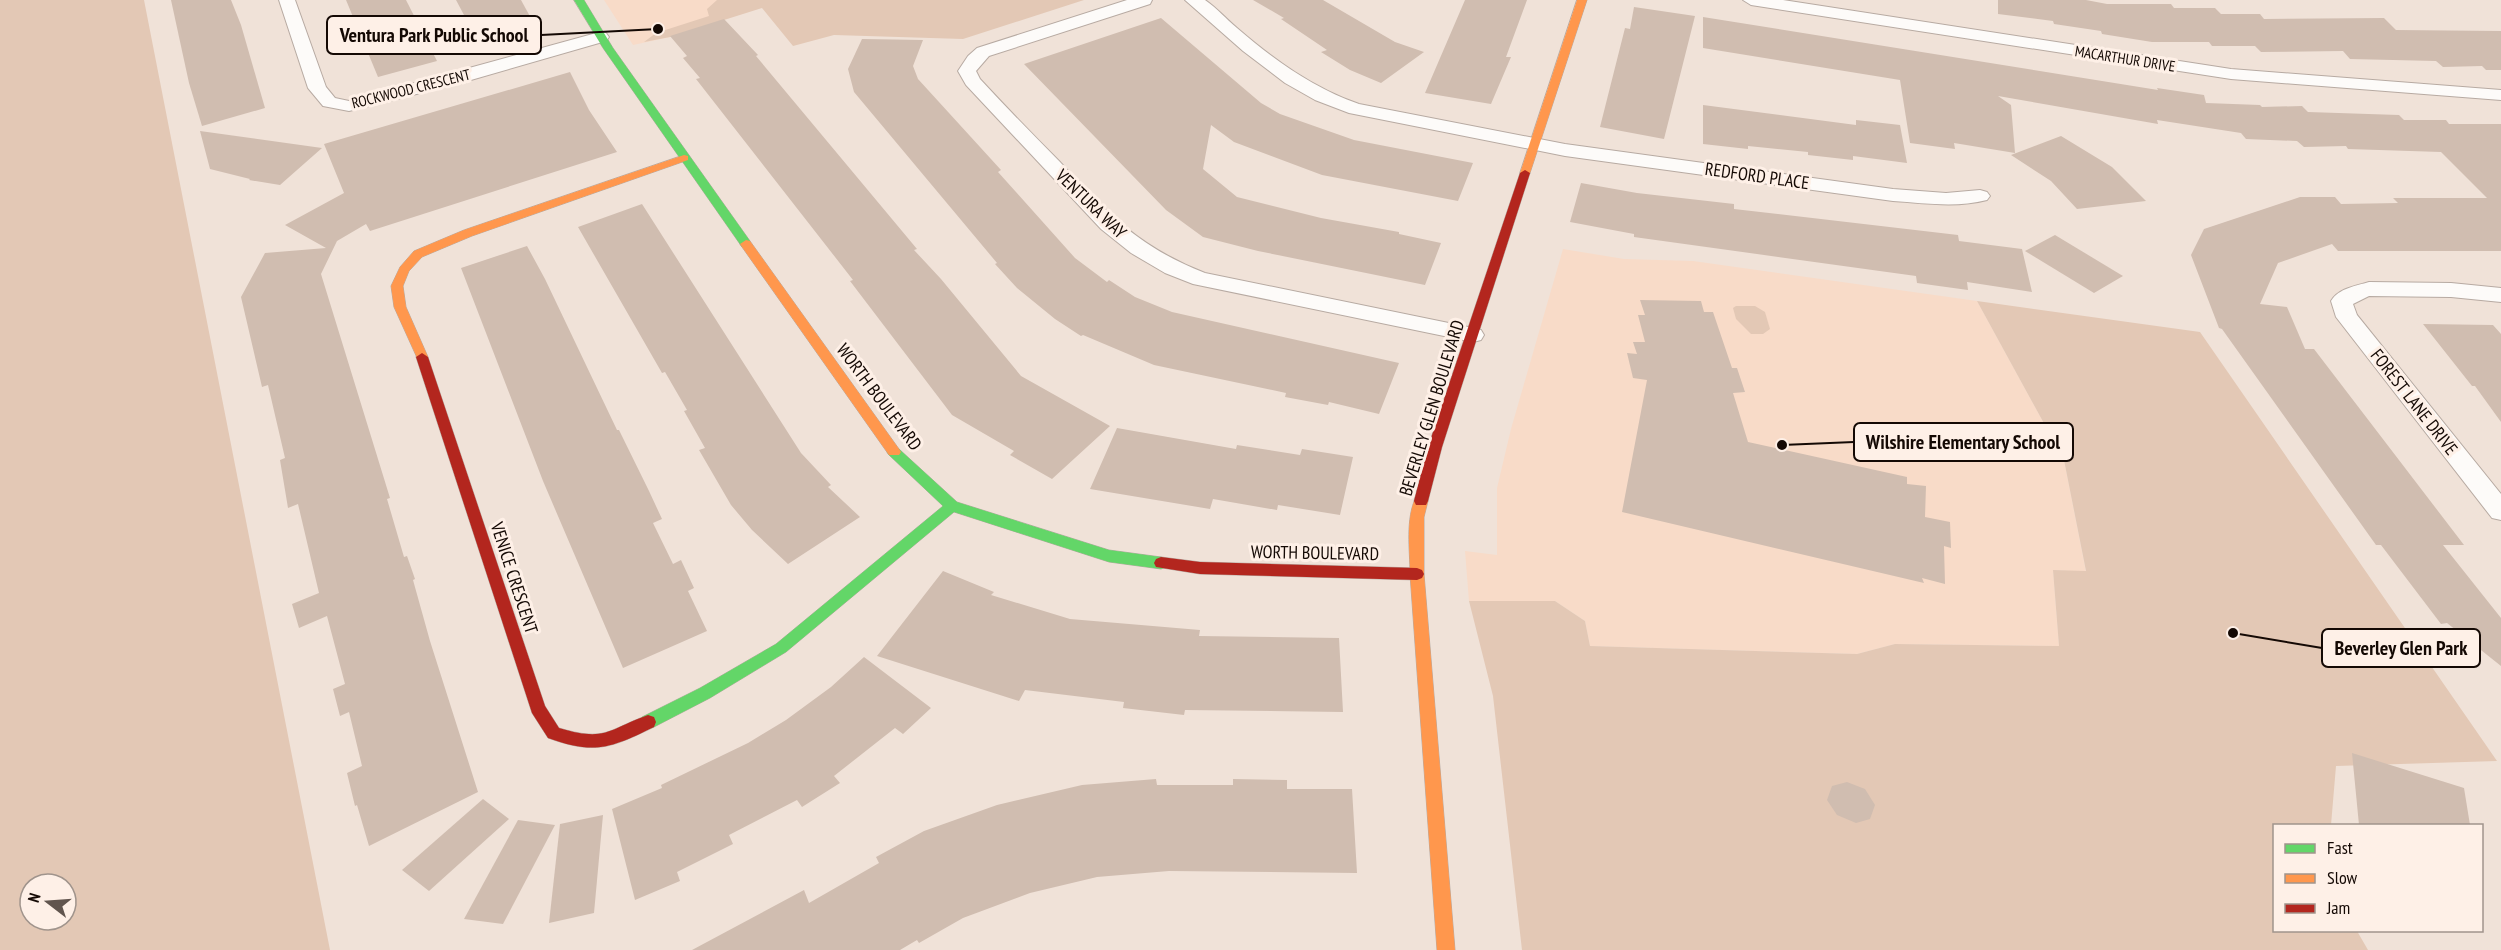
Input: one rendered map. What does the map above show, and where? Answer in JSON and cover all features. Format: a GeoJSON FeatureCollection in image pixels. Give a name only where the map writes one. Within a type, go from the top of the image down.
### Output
{"type":"FeatureCollection","features":[{"type":"Feature","properties":{"kind":"street","name":"ROCKWOOD CRESCENT"},"geometry":{"type":"LineString","coordinates":[[287,0],[317,88],[329,102],[349,106],[458,78],[600,37]]}},
{"type":"Feature","properties":{"kind":"street","name":"WORTH BOULEVARD"},"geometry":{"type":"LineString","coordinates":[[579,0],[600,37],[684,158],[897,456],[952,506],[1109,556],[1200,568],[1417,574]]}},
{"type":"Feature","properties":{"kind":"street","name":"VENTURA WAY"},"geometry":{"type":"LineString","coordinates":[[1144,0],[983,52],[967,71],[972,81],[1108,225],[1138,248],[1172,268],[1200,279],[1473,335]]}},
{"type":"Feature","properties":{"kind":"street"},"geometry":{"type":"LineString","coordinates":[[1193,0],[1301,87],[1327,100],[1355,109],[1534,144]]}},
{"type":"Feature","properties":{"kind":"street","name":"BEVERLEY GLEN BOULEVARD"},"geometry":{"type":"LineString","coordinates":[[1446,950],[1417,574],[1416,539],[1421,500],[1435,447],[1582,0]]}},
{"type":"Feature","properties":{"kind":"street","name":"MACARTHUR DRIVE"},"geometry":{"type":"LineString","coordinates":[[1751,0],[2231,74],[2501,95]]}},
{"type":"Feature","properties":{"kind":"street","name":"REDFORD PLACE"},"geometry":{"type":"LineString","coordinates":[[1534,144],[1893,195],[1946,199],[1980,196]]}},
{"type":"Feature","properties":{"kind":"street","name":"VENICE CRESCENT"},"geometry":{"type":"LineString","coordinates":[[684,158],[468,233],[418,254],[404,270],[398,286],[400,307],[417,342],[538,708],[554,734],[583,742],[610,741],[705,693],[780,648],[952,506]]}},
{"type":"Feature","properties":{"kind":"street","name":"FOREST LANE DRIVE"},"geometry":{"type":"LineString","coordinates":[[2501,295],[2451,290],[2369,288],[2355,292],[2342,301],[2347,317],[2501,511]]}},
{"type":"Feature","properties":{"kind":"shaded area"},"geometry":{"type":"Polygon","coordinates":[[[0,0],[144,0],[330,950],[0,950],[0,0]]]}},
{"type":"Feature","properties":{"kind":"shaded area"},"geometry":{"type":"Polygon","coordinates":[[[604,0],[784,0],[670,37],[633,45],[604,0]]]}},
{"type":"Feature","properties":{"kind":"shaded area"},"geometry":{"type":"Polygon","coordinates":[[[717,0],[1084,0],[963,39],[834,35],[793,46],[762,8],[670,37],[644,42],[656,33],[709,16],[707,9],[717,0]]]}},
{"type":"Feature","properties":{"kind":"shaded area"},"geometry":{"type":"Polygon","coordinates":[[[1563,249],[1624,259],[1693,261],[1977,301],[2064,460],[2086,572],[2053,570],[2059,646],[1895,644],[1857,654],[1590,646],[1585,621],[1555,601],[1469,601],[1465,551],[1497,555],[1497,488],[1511,429],[1563,249]]]}},
{"type":"Feature","properties":{"kind":"shaded area"},"geometry":{"type":"Polygon","coordinates":[[[1977,301],[2200,332],[2497,761],[2336,766],[2331,824],[2273,824],[2273,932],[2358,932],[2368,950],[1522,950],[1493,696],[1469,601],[1555,601],[1585,621],[1590,646],[1857,654],[1895,644],[2059,646],[2053,570],[2086,571],[2064,460],[1977,301]]]}},
{"type":"Feature","properties":{"kind":"shaded area"},"geometry":{"type":"Polygon","coordinates":[[[1755,306],[1765,312],[1770,329],[1763,334],[1751,334],[1736,319],[1733,308],[1755,306]]]}},
{"type":"Feature","properties":{"kind":"building"},"geometry":{"type":"Polygon","coordinates":[[[171,0],[231,0],[241,25],[265,108],[202,126],[189,83],[171,0]]]}},
{"type":"Feature","properties":{"kind":"building"},"geometry":{"type":"Polygon","coordinates":[[[346,0],[406,0],[437,61],[378,77],[346,0]]]}},
{"type":"Feature","properties":{"kind":"building"},"geometry":{"type":"Polygon","coordinates":[[[456,0],[521,0],[538,31],[481,47],[456,0]]]}},
{"type":"Feature","properties":{"kind":"building"},"geometry":{"type":"Polygon","coordinates":[[[1253,0],[1323,0],[1395,42],[1424,52],[1381,83],[1350,70],[1321,52],[1327,50],[1281,19],[1284,18],[1253,0]]]}},
{"type":"Feature","properties":{"kind":"building"},"geometry":{"type":"Polygon","coordinates":[[[1465,0],[1527,0],[1506,57],[1511,57],[1491,104],[1425,93],[1465,0]]]}},
{"type":"Feature","properties":{"kind":"building"},"geometry":{"type":"Polygon","coordinates":[[[1998,0],[2086,0],[2107,4],[2171,4],[2174,8],[2215,8],[2221,14],[2260,14],[2264,19],[2384,18],[2396,30],[2501,31],[2501,70],[2486,70],[2482,66],[2443,67],[2436,61],[2350,59],[2343,51],[2261,52],[2255,46],[2212,46],[2209,42],[2152,42],[2054,24],[2053,21],[1998,14],[1998,0]]]}},
{"type":"Feature","properties":{"kind":"building"},"geometry":{"type":"Polygon","coordinates":[[[1634,7],[1695,16],[1664,139],[1600,127],[1625,28],[1630,29],[1634,7]]]}},
{"type":"Feature","properties":{"kind":"building"},"geometry":{"type":"Polygon","coordinates":[[[1703,17],[2158,90],[2157,88],[2204,95],[2206,103],[2260,105],[2262,107],[2302,106],[2308,112],[2399,115],[2404,120],[2446,120],[2449,124],[2501,124],[2501,251],[2338,251],[2332,244],[2278,263],[2260,304],[2287,307],[2305,349],[2314,349],[2464,545],[2443,545],[2501,618],[2501,666],[2447,623],[2441,624],[2381,545],[2376,545],[2222,329],[2219,328],[2191,255],[2204,229],[2300,197],[2335,197],[2341,204],[2398,203],[2393,198],[2487,198],[2441,152],[2348,149],[2346,146],[2304,147],[2297,141],[2246,139],[2241,133],[2157,120],[2158,124],[1998,96],[2011,105],[2015,153],[1954,143],[1955,149],[1910,143],[1900,80],[1703,48],[1703,17]]]}},
{"type":"Feature","properties":{"kind":"building"},"geometry":{"type":"Polygon","coordinates":[[[1161,18],[1261,103],[1280,114],[1354,140],[1473,163],[1458,201],[1322,175],[1234,142],[1211,125],[1203,169],[1237,197],[1321,218],[1399,232],[1399,234],[1441,243],[1425,285],[1258,251],[1203,237],[1166,210],[1024,64],[1161,18]]]}},
{"type":"Feature","properties":{"kind":"building"},"geometry":{"type":"Polygon","coordinates":[[[724,19],[758,55],[756,56],[917,249],[914,250],[941,279],[1021,376],[1110,426],[1052,479],[1010,455],[1014,451],[952,415],[850,281],[853,280],[696,79],[700,78],[683,58],[687,56],[670,36],[724,19]]]}},
{"type":"Feature","properties":{"kind":"building"},"geometry":{"type":"Polygon","coordinates":[[[862,39],[923,40],[913,66],[918,79],[1001,170],[998,172],[1075,258],[1107,282],[1109,280],[1135,297],[1172,312],[1399,363],[1379,414],[1329,402],[1328,405],[1285,397],[1286,393],[1154,365],[1081,336],[1055,319],[1017,288],[995,264],[997,263],[854,92],[848,69],[862,39]]]}},
{"type":"Feature","properties":{"kind":"building"},"geometry":{"type":"Polygon","coordinates":[[[570,72],[589,110],[617,152],[370,231],[366,224],[337,241],[321,274],[390,498],[387,499],[404,557],[407,556],[415,579],[413,580],[430,641],[478,792],[369,846],[357,805],[355,806],[347,773],[362,766],[349,712],[340,716],[333,689],[345,684],[327,616],[299,628],[292,604],[319,593],[298,504],[288,508],[280,460],[285,458],[268,385],[262,387],[241,297],[265,253],[326,248],[285,225],[344,193],[324,144],[570,72]]]}},
{"type":"Feature","properties":{"kind":"building"},"geometry":{"type":"Polygon","coordinates":[[[1703,105],[1856,125],[1856,120],[1900,125],[1907,163],[1853,156],[1853,160],[1808,155],[1808,152],[1748,146],[1748,149],[1703,144],[1703,105]]]}},
{"type":"Feature","properties":{"kind":"building"},"geometry":{"type":"Polygon","coordinates":[[[200,131],[322,148],[280,185],[249,180],[210,169],[200,131]]]}},
{"type":"Feature","properties":{"kind":"building"},"geometry":{"type":"Polygon","coordinates":[[[2061,136],[2112,167],[2146,201],[2077,209],[2051,181],[2011,155],[2061,136]]]}},
{"type":"Feature","properties":{"kind":"building"},"geometry":{"type":"Polygon","coordinates":[[[1581,183],[1637,193],[1734,204],[1734,209],[1958,235],[1959,241],[2022,249],[2032,292],[1967,282],[1968,290],[1917,283],[1916,276],[1634,237],[1634,234],[1570,222],[1581,183]]]}},
{"type":"Feature","properties":{"kind":"building"},"geometry":{"type":"Polygon","coordinates":[[[642,204],[801,453],[831,485],[828,487],[860,517],[788,564],[752,530],[731,505],[699,450],[705,448],[684,411],[687,410],[665,372],[662,373],[578,227],[642,204]]]}},
{"type":"Feature","properties":{"kind":"building"},"geometry":{"type":"Polygon","coordinates":[[[2055,235],[2123,276],[2094,293],[2025,251],[2055,235]]]}},
{"type":"Feature","properties":{"kind":"building"},"geometry":{"type":"Polygon","coordinates":[[[527,246],[649,491],[662,519],[653,523],[673,564],[681,560],[694,588],[688,591],[707,631],[623,668],[543,481],[461,268],[527,246]]]}},
{"type":"Feature","properties":{"kind":"building"},"geometry":{"type":"Polygon","coordinates":[[[1640,300],[1701,301],[1704,312],[1713,312],[1732,368],[1737,368],[1745,392],[1733,393],[1748,442],[1907,477],[1907,484],[1926,486],[1925,517],[1950,522],[1951,548],[1944,546],[1945,584],[1922,578],[1924,583],[1622,512],[1647,380],[1633,378],[1627,353],[1637,354],[1633,342],[1645,342],[1638,315],[1645,315],[1640,300]]]}},
{"type":"Feature","properties":{"kind":"building"},"geometry":{"type":"Polygon","coordinates":[[[2423,324],[2493,325],[2501,334],[2501,422],[2475,386],[2472,386],[2423,324]]]}},
{"type":"Feature","properties":{"kind":"building"},"geometry":{"type":"Polygon","coordinates":[[[1117,428],[1236,449],[1237,445],[1300,455],[1302,449],[1353,457],[1340,515],[1278,505],[1277,510],[1213,499],[1210,509],[1090,489],[1117,428]]]}},
{"type":"Feature","properties":{"kind":"building"},"geometry":{"type":"Polygon","coordinates":[[[943,571],[994,592],[991,595],[1070,619],[1200,630],[1199,636],[1339,638],[1343,712],[1185,710],[1184,715],[1123,708],[1124,702],[1025,690],[1019,701],[877,656],[943,571]]]}},
{"type":"Feature","properties":{"kind":"building"},"geometry":{"type":"Polygon","coordinates":[[[864,657],[931,708],[903,734],[895,728],[834,776],[840,783],[802,807],[797,800],[729,835],[733,844],[677,872],[680,881],[635,900],[612,809],[662,788],[661,785],[748,743],[786,720],[831,687],[864,657]]]}},
{"type":"Feature","properties":{"kind":"building"},"geometry":{"type":"Polygon","coordinates":[[[2352,753],[2464,788],[2470,824],[2359,824],[2352,753]]]}},
{"type":"Feature","properties":{"kind":"building"},"geometry":{"type":"Polygon","coordinates":[[[1156,779],[1157,785],[1233,785],[1233,779],[1287,780],[1287,789],[1352,789],[1357,873],[1169,871],[1097,877],[1030,893],[963,918],[919,943],[917,940],[900,950],[692,950],[804,890],[809,903],[879,863],[876,857],[924,831],[997,805],[1082,785],[1156,779]]]}},
{"type":"Feature","properties":{"kind":"building"},"geometry":{"type":"Polygon","coordinates":[[[1847,782],[1865,789],[1875,805],[1870,819],[1856,823],[1837,815],[1827,800],[1832,786],[1847,782]]]}},
{"type":"Feature","properties":{"kind":"building"},"geometry":{"type":"Polygon","coordinates":[[[483,799],[509,819],[429,891],[402,870],[483,799]]]}},
{"type":"Feature","properties":{"kind":"building"},"geometry":{"type":"Polygon","coordinates":[[[603,815],[594,913],[549,923],[560,824],[603,815]]]}},
{"type":"Feature","properties":{"kind":"building"},"geometry":{"type":"Polygon","coordinates":[[[518,820],[555,825],[503,924],[464,919],[518,820]]]}},
{"type":"Feature","properties":{"kind":"traffic: fast"},"geometry":{"type":"LineString","coordinates":[[579,0],[608,48],[746,244]]}},
{"type":"Feature","properties":{"kind":"traffic: fast"},"geometry":{"type":"LineString","coordinates":[[894,452],[952,506],[1109,556],[1161,563]]}},
{"type":"Feature","properties":{"kind":"traffic: fast"},"geometry":{"type":"LineString","coordinates":[[648,722],[705,693],[781,648],[952,506]]}},
{"type":"Feature","properties":{"kind":"traffic: slow"},"geometry":{"type":"LineString","coordinates":[[1525,173],[1582,0]]}},
{"type":"Feature","properties":{"kind":"traffic: slow"},"geometry":{"type":"LineString","coordinates":[[422,357],[400,307],[397,286],[404,270],[418,254],[468,233],[684,158]]}},
{"type":"Feature","properties":{"kind":"traffic: slow"},"geometry":{"type":"LineString","coordinates":[[746,244],[894,452]]}},
{"type":"Feature","properties":{"kind":"traffic: slow"},"geometry":{"type":"LineString","coordinates":[[1421,501],[1417,517],[1417,574],[1446,950]]}},
{"type":"Feature","properties":{"kind":"traffic: jam"},"geometry":{"type":"LineString","coordinates":[[1421,501],[1435,447],[1525,173]]}},
{"type":"Feature","properties":{"kind":"traffic: jam"},"geometry":{"type":"LineString","coordinates":[[422,357],[538,708],[554,733],[583,741],[612,739],[648,722]]}},
{"type":"Feature","properties":{"kind":"traffic: jam"},"geometry":{"type":"LineString","coordinates":[[1161,563],[1200,568],[1417,574]]}},
{"type":"Feature","properties":{"kind":"place","name":"Ventura Park Public School"},"geometry":{"type":"Point","coordinates":[658,29]}},
{"type":"Feature","properties":{"kind":"place","name":"Wilshire Elementary School"},"geometry":{"type":"Point","coordinates":[1782,445]}},
{"type":"Feature","properties":{"kind":"place","name":"Beverley Glen Park"},"geometry":{"type":"Point","coordinates":[2233,633]}}]}
